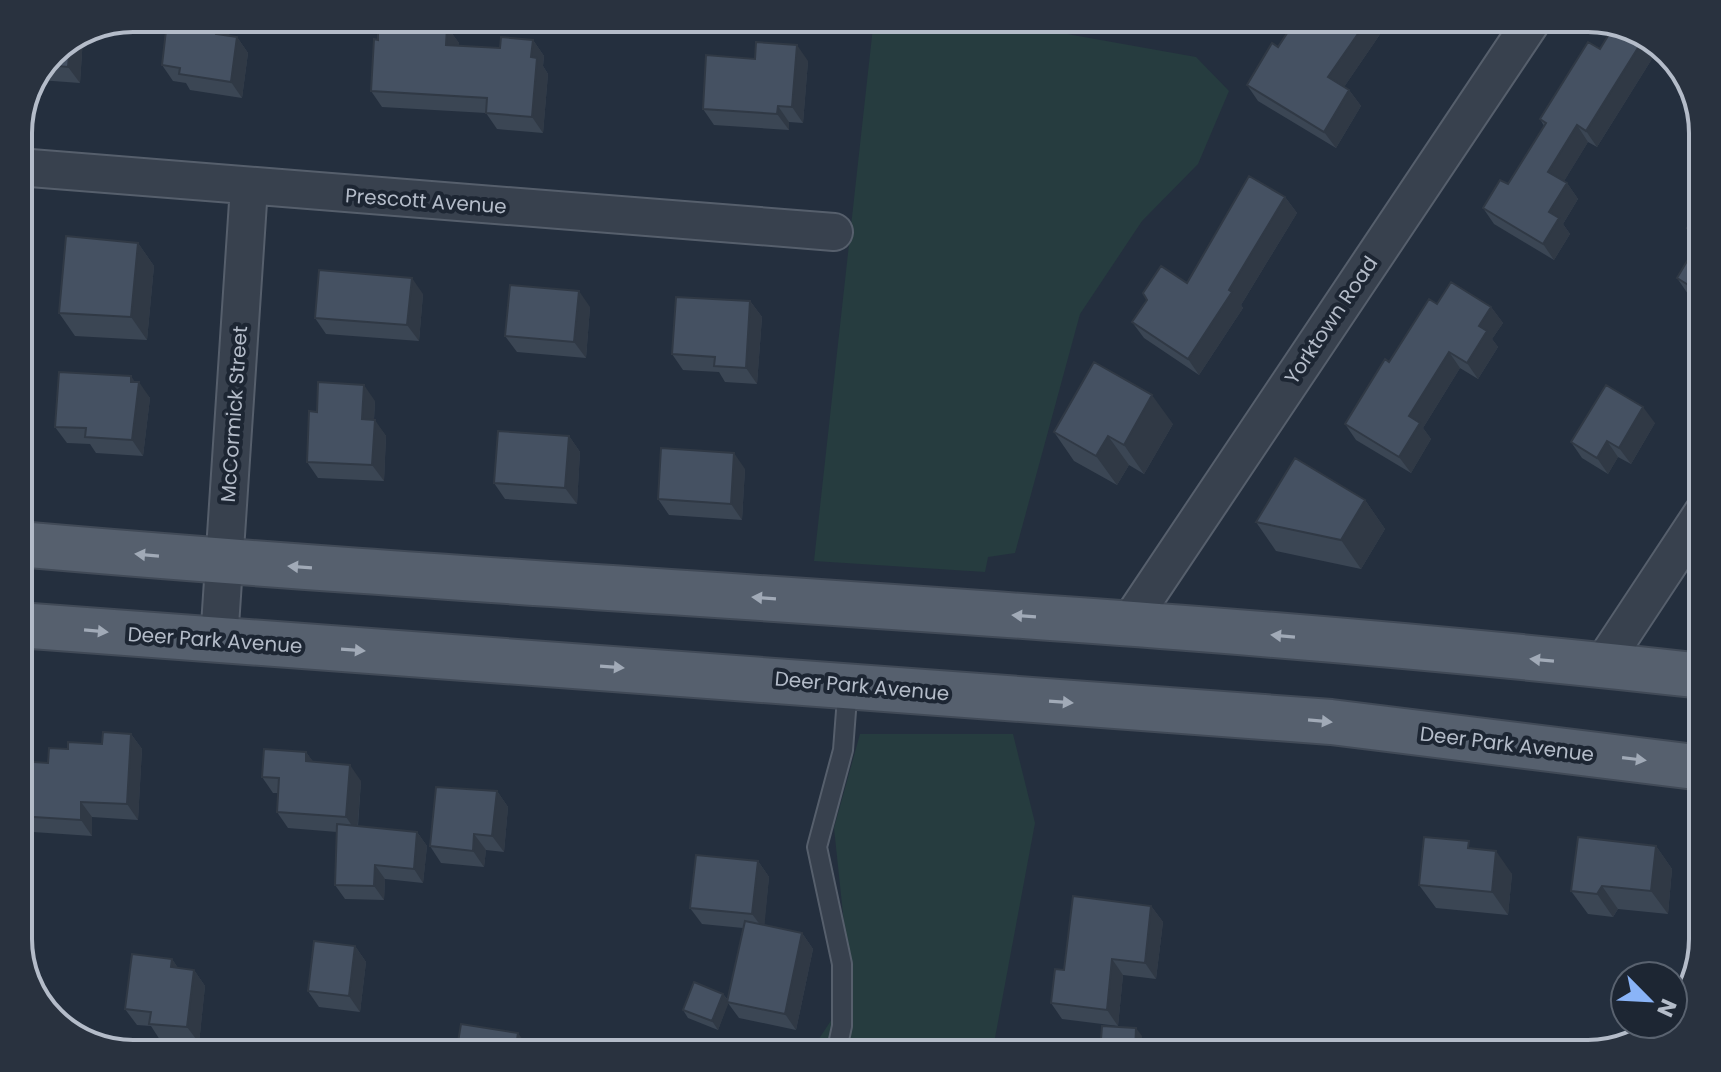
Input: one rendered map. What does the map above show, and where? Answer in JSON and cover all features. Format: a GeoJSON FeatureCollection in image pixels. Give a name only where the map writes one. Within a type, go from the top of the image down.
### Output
{"type":"FeatureCollection","features":[{"type":"Feature","properties":{"kind":"main road"},"geometry":{"type":"LineString","coordinates":[[32,545],[224,562],[1129,623],[1689,674]]}},
{"type":"Feature","properties":{"kind":"main road","name":"Deer Park Avenue"},"geometry":{"type":"LineString","coordinates":[[32,626],[1331,722],[1689,766]]}},
{"type":"Feature","properties":{"kind":"street","name":"Yorktown Road"},"geometry":{"type":"LineString","coordinates":[[1129,623],[1525,32]]}},
{"type":"Feature","properties":{"kind":"street","name":"Prescott Avenue"},"geometry":{"type":"LineString","coordinates":[[32,168],[834,232]]}},
{"type":"Feature","properties":{"kind":"street","name":"McCormick Street"},"geometry":{"type":"LineString","coordinates":[[219,641],[249,187]]}},
{"type":"Feature","properties":{"kind":"street"},"geometry":{"type":"LineString","coordinates":[[1602,665],[1689,533]]}},
{"type":"Feature","properties":{"kind":"lane"},"geometry":{"type":"LineString","coordinates":[[839,1040],[842,1026],[842,964],[817,847],[843,750],[848,685]]}},
{"type":"Feature","properties":{"kind":"green space"},"geometry":{"type":"Polygon","coordinates":[[[872,32],[1056,32],[1196,57],[1229,91],[1198,164],[1142,221],[1080,314],[1015,553],[988,557],[985,572],[814,561],[872,32]]]}},
{"type":"Feature","properties":{"kind":"green space"},"geometry":{"type":"Polygon","coordinates":[[[860,734],[1013,734],[1035,823],[995,1040],[818,1040],[851,990],[834,828],[860,734]]]}},
{"type":"Feature","properties":{"kind":"building"},"geometry":{"type":"Polygon","coordinates":[[[166,32],[216,32],[237,37],[231,82],[179,74],[180,68],[162,65],[166,32]]]}},
{"type":"Feature","properties":{"kind":"building"},"geometry":{"type":"Polygon","coordinates":[[[378,32],[447,32],[446,45],[500,48],[501,37],[533,40],[531,57],[537,58],[532,117],[486,113],[487,98],[371,91],[374,39],[378,40],[378,32]]]}},
{"type":"Feature","properties":{"kind":"building"},"geometry":{"type":"Polygon","coordinates":[[[1288,32],[1359,32],[1328,77],[1349,90],[1324,132],[1247,85],[1272,43],[1278,47],[1288,32]]]}},
{"type":"Feature","properties":{"kind":"building"},"geometry":{"type":"Polygon","coordinates":[[[1609,35],[1639,46],[1586,131],[1577,125],[1548,172],[1567,183],[1549,212],[1559,218],[1543,244],[1483,208],[1500,180],[1508,184],[1546,123],[1540,119],[1588,42],[1600,49],[1609,35]]]}},
{"type":"Feature","properties":{"kind":"building"},"geometry":{"type":"Polygon","coordinates":[[[756,42],[797,45],[792,107],[778,106],[777,114],[703,109],[706,55],[755,59],[756,42]]]}},
{"type":"Feature","properties":{"kind":"building"},"geometry":{"type":"Polygon","coordinates":[[[69,55],[68,67],[58,66],[69,55]]]}},
{"type":"Feature","properties":{"kind":"building"},"geometry":{"type":"Polygon","coordinates":[[[1249,176],[1285,197],[1229,290],[1232,292],[1188,359],[1132,322],[1147,300],[1143,293],[1161,266],[1187,283],[1249,176]]]}},
{"type":"Feature","properties":{"kind":"building"},"geometry":{"type":"Polygon","coordinates":[[[66,236],[138,243],[131,317],[59,313],[66,236]]]}},
{"type":"Feature","properties":{"kind":"building"},"geometry":{"type":"Polygon","coordinates":[[[1689,258],[1689,285],[1677,278],[1689,258]]]}},
{"type":"Feature","properties":{"kind":"building"},"geometry":{"type":"Polygon","coordinates":[[[319,270],[412,278],[407,325],[315,318],[319,270]]]}},
{"type":"Feature","properties":{"kind":"building"},"geometry":{"type":"Polygon","coordinates":[[[1451,282],[1491,307],[1479,326],[1487,331],[1467,363],[1449,352],[1409,416],[1420,423],[1399,457],[1345,424],[1385,359],[1389,362],[1429,299],[1437,304],[1451,282]]]}},
{"type":"Feature","properties":{"kind":"building"},"geometry":{"type":"Polygon","coordinates":[[[510,285],[579,291],[574,342],[505,336],[510,285]]]}},
{"type":"Feature","properties":{"kind":"building"},"geometry":{"type":"Polygon","coordinates":[[[676,297],[750,301],[746,368],[714,366],[715,357],[672,354],[676,297]]]}},
{"type":"Feature","properties":{"kind":"building"},"geometry":{"type":"Polygon","coordinates":[[[1094,362],[1152,395],[1124,445],[1108,436],[1096,456],[1054,432],[1094,362]]]}},
{"type":"Feature","properties":{"kind":"building"},"geometry":{"type":"Polygon","coordinates":[[[59,372],[131,376],[131,382],[139,382],[132,440],[85,437],[86,428],[55,427],[59,372]]]}},
{"type":"Feature","properties":{"kind":"building"},"geometry":{"type":"Polygon","coordinates":[[[318,382],[364,385],[362,419],[375,420],[372,465],[307,462],[309,411],[317,412],[318,382]]]}},
{"type":"Feature","properties":{"kind":"building"},"geometry":{"type":"Polygon","coordinates":[[[1606,385],[1643,407],[1619,448],[1607,441],[1597,458],[1571,442],[1606,385]]]}},
{"type":"Feature","properties":{"kind":"building"},"geometry":{"type":"Polygon","coordinates":[[[498,431],[569,436],[565,488],[494,483],[498,431]]]}},
{"type":"Feature","properties":{"kind":"building"},"geometry":{"type":"Polygon","coordinates":[[[661,448],[734,453],[731,504],[658,499],[661,448]]]}},
{"type":"Feature","properties":{"kind":"building"},"geometry":{"type":"Polygon","coordinates":[[[1295,458],[1365,500],[1341,540],[1256,522],[1295,458]]]}},
{"type":"Feature","properties":{"kind":"building"},"geometry":{"type":"Polygon","coordinates":[[[103,732],[131,734],[127,804],[81,802],[81,820],[32,817],[32,762],[48,763],[49,748],[68,749],[68,742],[102,744],[103,732]]]}},
{"type":"Feature","properties":{"kind":"building"},"geometry":{"type":"Polygon","coordinates":[[[264,749],[306,752],[306,761],[350,765],[346,817],[277,812],[279,778],[262,777],[264,749]]]}},
{"type":"Feature","properties":{"kind":"building"},"geometry":{"type":"Polygon","coordinates":[[[436,787],[497,791],[492,836],[474,834],[473,851],[430,846],[436,787]]]}},
{"type":"Feature","properties":{"kind":"building"},"geometry":{"type":"Polygon","coordinates":[[[337,824],[417,832],[414,869],[375,865],[374,886],[335,885],[337,824]]]}},
{"type":"Feature","properties":{"kind":"building"},"geometry":{"type":"Polygon","coordinates":[[[1424,837],[1469,841],[1468,848],[1496,851],[1492,892],[1419,885],[1424,837]]]}},
{"type":"Feature","properties":{"kind":"building"},"geometry":{"type":"Polygon","coordinates":[[[1578,837],[1656,846],[1651,891],[1602,886],[1597,894],[1571,891],[1578,837]]]}},
{"type":"Feature","properties":{"kind":"building"},"geometry":{"type":"Polygon","coordinates":[[[696,855],[758,861],[752,914],[690,908],[696,855]]]}},
{"type":"Feature","properties":{"kind":"building"},"geometry":{"type":"Polygon","coordinates":[[[1073,896],[1151,906],[1145,963],[1112,959],[1107,1010],[1051,1003],[1055,969],[1064,970],[1073,896]]]}},
{"type":"Feature","properties":{"kind":"building"},"geometry":{"type":"Polygon","coordinates":[[[745,921],[802,933],[785,1014],[727,1002],[745,921]]]}},
{"type":"Feature","properties":{"kind":"building"},"geometry":{"type":"Polygon","coordinates":[[[314,941],[355,946],[349,996],[308,991],[314,941]]]}},
{"type":"Feature","properties":{"kind":"building"},"geometry":{"type":"Polygon","coordinates":[[[132,954],[172,959],[171,967],[194,970],[187,1027],[149,1024],[151,1012],[125,1009],[132,954]]]}},
{"type":"Feature","properties":{"kind":"building"},"geometry":{"type":"Polygon","coordinates":[[[694,982],[723,994],[712,1021],[683,1010],[694,982]]]}},
{"type":"Feature","properties":{"kind":"building"},"geometry":{"type":"Polygon","coordinates":[[[461,1024],[518,1033],[517,1040],[458,1040],[461,1024]]]}},
{"type":"Feature","properties":{"kind":"building"},"geometry":{"type":"Polygon","coordinates":[[[1102,1026],[1136,1028],[1136,1040],[1101,1040],[1102,1026]]]}}]}
